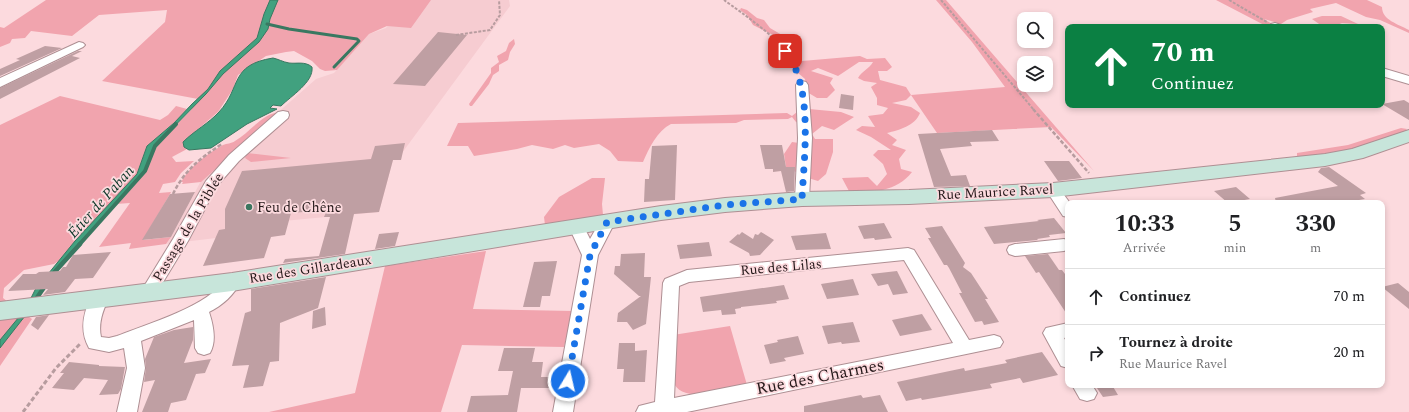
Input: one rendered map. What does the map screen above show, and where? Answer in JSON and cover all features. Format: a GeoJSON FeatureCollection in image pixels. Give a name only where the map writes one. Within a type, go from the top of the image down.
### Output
{"type":"FeatureCollection","features":[{"type":"Feature","properties":{"kind":"street"},"geometry":{"type":"LineString","coordinates":[[0,83],[79,45]]}},
{"type":"Feature","properties":{"kind":"street"},"geometry":{"type":"LineString","coordinates":[[1385,73],[1409,80]]}},
{"type":"Feature","properties":{"kind":"street"},"geometry":{"type":"LineString","coordinates":[[802,85],[804,138],[802,199]]}},
{"type":"Feature","properties":{"kind":"street","name":"Passage de la Piblée"},"geometry":{"type":"LineString","coordinates":[[148,293],[180,241],[211,184],[234,158],[283,115]]}},
{"type":"Feature","properties":{"kind":"street","name":"Rue Maurice Ravel"},"geometry":{"type":"LineString","coordinates":[[577,227],[725,205],[802,199],[909,197],[1053,190],[1100,185],[1325,160],[1356,154],[1409,136]]}},
{"type":"Feature","properties":{"kind":"street"},"geometry":{"type":"LineString","coordinates":[[1053,190],[1065,208]]}},
{"type":"Feature","properties":{"kind":"street"},"geometry":{"type":"LineString","coordinates":[[563,412],[590,255],[607,222]]}},
{"type":"Feature","properties":{"kind":"street"},"geometry":{"type":"LineString","coordinates":[[577,227],[590,255]]}},
{"type":"Feature","properties":{"kind":"street","name":"Rue des Gillardeaux"},"geometry":{"type":"LineString","coordinates":[[9,310],[232,282],[577,227]]}},
{"type":"Feature","properties":{"kind":"street"},"geometry":{"type":"LineString","coordinates":[[1015,250],[1065,247]]}},
{"type":"Feature","properties":{"kind":"street","name":"Rue des Lilas"},"geometry":{"type":"LineString","coordinates":[[655,410],[671,283],[687,276],[908,254],[965,348]]}},
{"type":"Feature","properties":{"kind":"street"},"geometry":{"type":"LineString","coordinates":[[99,299],[94,311],[91,336],[95,343],[101,345],[119,343],[200,309],[212,302],[229,288],[232,282]]}},
{"type":"Feature","properties":{"kind":"street"},"geometry":{"type":"LineString","coordinates":[[200,309],[204,325],[204,348]]}},
{"type":"Feature","properties":{"kind":"street"},"geometry":{"type":"LineString","coordinates":[[1065,331],[1052,333],[1065,355]]}},
{"type":"Feature","properties":{"kind":"street"},"geometry":{"type":"LineString","coordinates":[[127,412],[136,368],[132,338]]}},
{"type":"Feature","properties":{"kind":"street","name":"Rue des Charmes"},"geometry":{"type":"LineString","coordinates":[[655,410],[994,342]]}},
{"type":"Feature","properties":{"kind":"path"},"geometry":{"type":"LineString","coordinates":[[456,35],[490,30],[500,15],[499,0]]}},
{"type":"Feature","properties":{"kind":"path"},"geometry":{"type":"LineString","coordinates":[[724,0],[778,42],[792,59],[802,85]]}},
{"type":"Feature","properties":{"kind":"path"},"geometry":{"type":"LineString","coordinates":[[941,0],[1048,127],[1100,185]]}},
{"type":"Feature","properties":{"kind":"path"},"geometry":{"type":"LineString","coordinates":[[1229,0],[1271,24]]}},
{"type":"Feature","properties":{"kind":"path"},"geometry":{"type":"LineString","coordinates":[[174,194],[181,178],[188,168],[222,144]]}},
{"type":"Feature","properties":{"kind":"path"},"geometry":{"type":"LineString","coordinates":[[23,412],[49,376],[67,355],[91,336]]}},
{"type":"Feature","properties":{"kind":"shaded area"},"geometry":{"type":"Polygon","coordinates":[[[46,0],[431,0],[411,28],[387,26],[369,34],[337,70],[325,71],[320,69],[312,61],[294,51],[266,56],[238,75],[233,89],[218,112],[183,142],[184,147],[187,149],[172,157],[176,162],[194,161],[181,173],[175,182],[163,184],[159,193],[171,192],[143,240],[171,237],[166,244],[129,249],[131,243],[99,247],[130,203],[116,204],[145,171],[155,146],[191,110],[198,99],[102,81],[165,22],[167,10],[99,15],[72,36],[31,31],[25,38],[12,39],[10,43],[0,47],[0,27],[4,28],[46,0]]]}},
{"type":"Feature","properties":{"kind":"shaded area"},"geometry":{"type":"Polygon","coordinates":[[[270,0],[278,0],[270,19],[268,29],[259,42],[223,74],[206,94],[155,146],[145,171],[55,269],[36,299],[30,300],[35,290],[75,241],[137,174],[147,146],[174,123],[208,89],[220,71],[257,38],[270,0]]]}},
{"type":"Feature","properties":{"kind":"shaded area"},"geometry":{"type":"Polygon","coordinates":[[[405,0],[509,0],[510,6],[402,153],[401,160],[393,160],[379,212],[262,223],[258,233],[166,244],[202,179],[316,79],[334,73],[369,34],[386,28],[405,0]]]}},
{"type":"Feature","properties":{"kind":"shaded area"},"geometry":{"type":"Polygon","coordinates":[[[936,0],[946,0],[1017,82],[1017,92],[1026,92],[1094,171],[1051,127],[937,133],[911,95],[1005,87],[972,42],[936,0]]]}},
{"type":"Feature","properties":{"kind":"shaded area"},"geometry":{"type":"Polygon","coordinates":[[[1216,0],[1367,0],[1382,7],[1388,18],[1396,24],[1409,30],[1409,33],[1380,20],[1366,17],[1336,3],[1310,9],[1313,12],[1287,20],[1281,24],[1264,19],[1272,24],[1262,24],[1216,0]]]}},
{"type":"Feature","properties":{"kind":"shaded area"},"geometry":{"type":"Polygon","coordinates":[[[741,8],[747,10],[757,18],[764,20],[770,28],[787,38],[797,51],[799,60],[860,56],[867,59],[885,58],[892,67],[887,71],[878,71],[880,80],[906,87],[911,95],[906,100],[892,103],[911,107],[920,113],[918,117],[906,127],[887,133],[897,140],[892,145],[906,150],[899,159],[901,169],[912,172],[899,184],[884,190],[850,193],[842,178],[868,177],[877,186],[887,174],[883,164],[873,155],[878,150],[891,150],[871,137],[856,130],[862,126],[875,127],[868,116],[883,114],[888,108],[877,105],[877,98],[871,87],[877,83],[864,81],[858,78],[873,62],[859,62],[838,76],[818,68],[811,71],[833,78],[830,83],[835,90],[827,98],[817,98],[807,92],[805,79],[797,72],[794,55],[780,40],[753,25],[747,15],[740,10],[741,8]]]}},
{"type":"Feature","properties":{"kind":"shaded area"},"geometry":{"type":"Polygon","coordinates":[[[1322,16],[1341,16],[1358,24],[1319,24],[1312,19],[1322,16]]]}},
{"type":"Feature","properties":{"kind":"shaded area"},"geometry":{"type":"Polygon","coordinates":[[[514,39],[515,44],[510,52],[508,60],[499,65],[499,71],[493,75],[489,84],[472,106],[470,106],[469,104],[491,73],[491,68],[499,62],[497,56],[506,51],[509,43],[514,39]]]}},
{"type":"Feature","properties":{"kind":"shaded area"},"geometry":{"type":"Polygon","coordinates":[[[273,58],[289,63],[304,63],[312,67],[312,73],[306,83],[281,106],[273,105],[270,108],[277,109],[247,124],[211,148],[189,150],[184,147],[183,142],[219,112],[226,103],[238,78],[249,66],[259,61],[273,58]]]}},
{"type":"Feature","properties":{"kind":"shaded area"},"geometry":{"type":"Polygon","coordinates":[[[60,96],[160,120],[168,115],[176,106],[187,109],[174,123],[147,146],[137,174],[66,259],[60,260],[54,264],[24,270],[4,288],[3,298],[12,305],[0,306],[0,125],[60,96]]]}},
{"type":"Feature","properties":{"kind":"shaded area"},"geometry":{"type":"Polygon","coordinates":[[[809,109],[841,112],[854,117],[834,130],[822,126],[812,134],[815,139],[833,139],[833,152],[826,174],[818,181],[808,178],[786,167],[784,154],[792,142],[799,143],[804,125],[796,122],[792,117],[788,119],[744,120],[736,123],[671,124],[658,135],[643,162],[618,161],[610,151],[599,144],[574,148],[565,145],[553,149],[532,145],[474,156],[468,146],[447,146],[458,123],[787,113],[792,116],[797,112],[809,109]]]}},
{"type":"Feature","properties":{"kind":"shaded area"},"geometry":{"type":"Polygon","coordinates":[[[279,112],[201,182],[182,184],[183,182],[181,182],[189,171],[205,156],[223,145],[232,143],[240,138],[267,116],[279,112]]]}},
{"type":"Feature","properties":{"kind":"shaded area"},"geometry":{"type":"Polygon","coordinates":[[[1401,128],[1407,129],[1402,134],[1350,151],[1321,157],[1308,158],[1297,156],[1297,153],[1348,145],[1401,128]]]}},
{"type":"Feature","properties":{"kind":"shaded area"},"geometry":{"type":"Polygon","coordinates":[[[247,153],[291,158],[251,162],[245,158],[247,153]]]}},
{"type":"Feature","properties":{"kind":"shaded area"},"geometry":{"type":"Polygon","coordinates":[[[592,178],[605,178],[602,204],[603,215],[545,225],[544,217],[559,197],[592,178]]]}},
{"type":"Feature","properties":{"kind":"shaded area"},"geometry":{"type":"Polygon","coordinates":[[[486,251],[473,309],[573,311],[564,347],[462,345],[441,412],[269,412],[355,393],[385,266],[486,251]]]}},
{"type":"Feature","properties":{"kind":"shaded area"},"geometry":{"type":"Polygon","coordinates":[[[26,315],[32,319],[0,366],[0,319],[26,315]]]}},
{"type":"Feature","properties":{"kind":"shaded area"},"geometry":{"type":"Polygon","coordinates":[[[25,316],[0,348],[0,340],[19,317],[25,316]]]}},
{"type":"Feature","properties":{"kind":"shaded area"},"geometry":{"type":"Polygon","coordinates":[[[730,326],[747,385],[706,394],[685,393],[678,389],[672,377],[673,335],[730,326]]]}},
{"type":"Feature","properties":{"kind":"building"},"geometry":{"type":"Polygon","coordinates":[[[438,32],[467,35],[425,86],[393,84],[438,32]]]}},
{"type":"Feature","properties":{"kind":"building"},"geometry":{"type":"Polygon","coordinates":[[[45,46],[62,48],[0,76],[0,69],[20,60],[16,59],[45,46]]]}},
{"type":"Feature","properties":{"kind":"building"},"geometry":{"type":"Polygon","coordinates":[[[78,51],[82,51],[72,56],[80,58],[0,99],[0,88],[78,51]]]}},
{"type":"Feature","properties":{"kind":"building"},"geometry":{"type":"Polygon","coordinates":[[[841,94],[854,96],[853,110],[839,108],[841,94]]]}},
{"type":"Feature","properties":{"kind":"building"},"geometry":{"type":"Polygon","coordinates":[[[1404,100],[1409,103],[1409,120],[1385,106],[1385,103],[1404,100]]]}},
{"type":"Feature","properties":{"kind":"building"},"geometry":{"type":"Polygon","coordinates":[[[992,130],[999,141],[970,142],[972,146],[940,149],[951,176],[966,175],[970,186],[934,187],[918,134],[992,130]]]}},
{"type":"Feature","properties":{"kind":"building"},"geometry":{"type":"Polygon","coordinates":[[[405,143],[401,160],[393,160],[379,212],[354,214],[345,254],[283,263],[285,259],[319,256],[330,217],[324,217],[327,210],[291,213],[285,235],[271,237],[264,258],[203,266],[219,230],[225,229],[225,209],[242,171],[371,159],[375,146],[405,143]]]}},
{"type":"Feature","properties":{"kind":"building"},"geometry":{"type":"Polygon","coordinates":[[[677,145],[675,200],[644,202],[645,179],[649,179],[652,146],[677,145]]]}},
{"type":"Feature","properties":{"kind":"building"},"geometry":{"type":"Polygon","coordinates":[[[760,145],[782,145],[786,167],[795,167],[794,191],[786,192],[781,171],[773,172],[773,169],[765,169],[760,145]]]}},
{"type":"Feature","properties":{"kind":"building"},"geometry":{"type":"Polygon","coordinates":[[[1044,161],[1069,161],[1082,178],[1058,181],[1044,161]]]}},
{"type":"Feature","properties":{"kind":"building"},"geometry":{"type":"Polygon","coordinates":[[[1329,167],[1366,193],[1360,195],[1365,199],[1275,200],[1275,198],[1338,186],[1318,172],[1321,168],[1329,167]]]}},
{"type":"Feature","properties":{"kind":"building"},"geometry":{"type":"Polygon","coordinates":[[[1236,187],[1250,199],[1224,200],[1214,191],[1236,187]]]}},
{"type":"Feature","properties":{"kind":"building"},"geometry":{"type":"Polygon","coordinates":[[[195,192],[171,237],[142,240],[170,194],[195,192]]]}},
{"type":"Feature","properties":{"kind":"building"},"geometry":{"type":"Polygon","coordinates":[[[1054,218],[1065,233],[1049,235],[1050,237],[1037,239],[1038,240],[994,244],[984,227],[1039,221],[1037,220],[1054,218]]]}},
{"type":"Feature","properties":{"kind":"building"},"geometry":{"type":"Polygon","coordinates":[[[884,223],[892,238],[875,240],[874,238],[864,239],[858,226],[884,223]]]}},
{"type":"Feature","properties":{"kind":"building"},"geometry":{"type":"Polygon","coordinates":[[[942,226],[965,263],[963,267],[971,273],[988,299],[985,299],[999,322],[984,325],[982,321],[975,322],[959,293],[962,293],[949,268],[947,265],[944,265],[928,238],[931,238],[925,228],[942,226]]]}},
{"type":"Feature","properties":{"kind":"building"},"geometry":{"type":"Polygon","coordinates":[[[399,232],[395,246],[375,249],[379,234],[399,232]]]}},
{"type":"Feature","properties":{"kind":"building"},"geometry":{"type":"Polygon","coordinates":[[[742,232],[753,239],[755,234],[758,235],[761,232],[774,240],[760,255],[750,256],[749,253],[729,242],[742,232]]]}},
{"type":"Feature","properties":{"kind":"building"},"geometry":{"type":"Polygon","coordinates":[[[826,233],[831,249],[796,250],[791,236],[826,233]]]}},
{"type":"Feature","properties":{"kind":"building"},"geometry":{"type":"Polygon","coordinates":[[[709,242],[712,256],[680,259],[677,245],[709,242]]]}},
{"type":"Feature","properties":{"kind":"building"},"geometry":{"type":"Polygon","coordinates":[[[111,252],[93,278],[75,279],[65,292],[43,295],[48,289],[8,291],[23,274],[60,271],[63,267],[66,267],[73,255],[111,252]]]}},
{"type":"Feature","properties":{"kind":"building"},"geometry":{"type":"Polygon","coordinates":[[[645,253],[644,277],[651,277],[646,324],[633,330],[627,322],[617,322],[618,313],[641,296],[639,296],[614,274],[615,266],[620,266],[621,254],[645,253]]]}},
{"type":"Feature","properties":{"kind":"building"},"geometry":{"type":"Polygon","coordinates":[[[1048,254],[1059,270],[1062,270],[1065,274],[1065,311],[1039,272],[1036,273],[1025,256],[1048,254]]]}},
{"type":"Feature","properties":{"kind":"building"},"geometry":{"type":"Polygon","coordinates":[[[557,261],[550,296],[542,296],[540,307],[523,307],[534,262],[557,261]]]}},
{"type":"Feature","properties":{"kind":"building"},"geometry":{"type":"Polygon","coordinates":[[[897,271],[908,293],[893,295],[888,284],[878,286],[871,274],[897,271]]]}},
{"type":"Feature","properties":{"kind":"building"},"geometry":{"type":"Polygon","coordinates":[[[326,277],[318,308],[280,323],[279,361],[270,362],[263,386],[243,388],[249,365],[232,366],[245,313],[251,311],[251,289],[326,277]]]}},
{"type":"Feature","properties":{"kind":"building"},"geometry":{"type":"Polygon","coordinates":[[[853,279],[859,295],[827,299],[821,284],[853,279]]]}},
{"type":"Feature","properties":{"kind":"building"},"geometry":{"type":"Polygon","coordinates":[[[1398,283],[1409,292],[1409,309],[1385,289],[1385,286],[1398,283]]]}},
{"type":"Feature","properties":{"kind":"building"},"geometry":{"type":"Polygon","coordinates":[[[784,285],[789,299],[776,301],[777,303],[741,307],[735,309],[736,314],[722,315],[721,310],[703,312],[700,297],[784,285]]]}},
{"type":"Feature","properties":{"kind":"building"},"geometry":{"type":"Polygon","coordinates":[[[325,307],[326,325],[312,329],[313,311],[325,307]]]}},
{"type":"Feature","properties":{"kind":"building"},"geometry":{"type":"Polygon","coordinates":[[[922,314],[932,330],[900,336],[892,320],[922,314]]]}},
{"type":"Feature","properties":{"kind":"building"},"geometry":{"type":"Polygon","coordinates":[[[49,315],[38,330],[31,325],[36,317],[49,315]]]}},
{"type":"Feature","properties":{"kind":"building"},"geometry":{"type":"Polygon","coordinates":[[[853,322],[860,342],[828,344],[822,326],[853,322]]]}},
{"type":"Feature","properties":{"kind":"building"},"geometry":{"type":"Polygon","coordinates":[[[193,327],[193,340],[184,363],[211,359],[205,373],[196,374],[186,400],[171,403],[168,412],[142,412],[155,380],[144,382],[146,368],[145,359],[154,337],[174,330],[193,327]]]}},
{"type":"Feature","properties":{"kind":"building"},"geometry":{"type":"Polygon","coordinates":[[[798,336],[804,354],[784,358],[786,361],[770,364],[764,345],[778,342],[777,340],[798,336]]]}},
{"type":"Feature","properties":{"kind":"building"},"geometry":{"type":"Polygon","coordinates":[[[619,343],[635,343],[635,351],[647,350],[645,382],[623,382],[624,369],[617,369],[619,343]]]}},
{"type":"Feature","properties":{"kind":"building"},"geometry":{"type":"Polygon","coordinates":[[[504,348],[535,348],[532,362],[543,362],[541,377],[556,377],[554,388],[521,388],[517,412],[467,412],[471,396],[508,395],[513,371],[498,371],[504,348]]]}},
{"type":"Feature","properties":{"kind":"building"},"geometry":{"type":"Polygon","coordinates":[[[1042,352],[1058,375],[1023,383],[1020,378],[990,384],[992,388],[922,400],[921,398],[906,401],[897,382],[964,368],[965,371],[1007,363],[1005,360],[1042,352]]]}},
{"type":"Feature","properties":{"kind":"building"},"geometry":{"type":"Polygon","coordinates":[[[69,362],[99,366],[125,367],[121,389],[118,394],[99,395],[108,380],[84,378],[74,390],[52,388],[64,373],[60,373],[69,362]]]}},
{"type":"Feature","properties":{"kind":"building"},"geometry":{"type":"Polygon","coordinates":[[[1097,388],[1114,388],[1118,395],[1103,397],[1097,388]]]}},
{"type":"Feature","properties":{"kind":"building"},"geometry":{"type":"Polygon","coordinates":[[[861,395],[863,398],[880,395],[888,412],[804,412],[804,406],[861,395]]]}},
{"type":"Feature","properties":{"kind":"waterway"},"geometry":{"type":"LineString","coordinates":[[267,24],[289,29],[357,39],[359,41],[334,67]]}},
{"type":"Feature","properties":{"kind":"waterway","name":"Étier de Paban"},"geometry":{"type":"LineString","coordinates":[[79,245],[145,171],[155,146],[176,124]]}},
{"type":"Feature","properties":{"kind":"waterway","name":"Étier de Paban"},"geometry":{"type":"LineString","coordinates":[[52,275],[80,244]]}},
{"type":"Feature","properties":{"kind":"waterway","name":"Étier de Paban"},"geometry":{"type":"LineString","coordinates":[[34,302],[45,286]]}},
{"type":"Feature","properties":{"kind":"place","name":"Feu de Chêne"},"geometry":{"type":"Point","coordinates":[249,207]}},
{"type":"Feature","properties":{"kind":"route"},"geometry":{"type":"LineString","coordinates":[[568,381],[590,255],[607,222],[661,213],[725,205],[802,199],[804,138],[802,85],[792,59],[785,51]]}}]}
